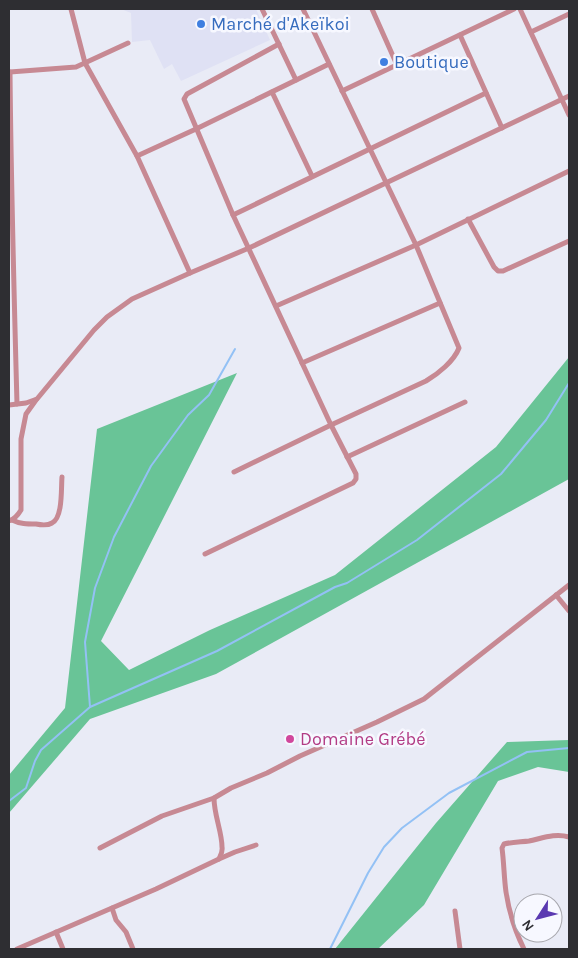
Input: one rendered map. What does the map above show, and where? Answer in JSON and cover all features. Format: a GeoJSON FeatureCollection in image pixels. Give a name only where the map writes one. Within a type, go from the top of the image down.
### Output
{"type":"FeatureCollection","features":[{"type":"Feature","properties":{"kind":"street"},"geometry":{"type":"LineString","coordinates":[[72,9],[85,63],[137,156],[190,273]]}},
{"type":"Feature","properties":{"kind":"street"},"geometry":{"type":"LineString","coordinates":[[262,9],[296,80]]}},
{"type":"Feature","properties":{"kind":"street"},"geometry":{"type":"LineString","coordinates":[[234,472],[330,425],[426,382],[435,376],[454,357],[459,348],[416,245],[303,9]]}},
{"type":"Feature","properties":{"kind":"street"},"geometry":{"type":"LineString","coordinates":[[372,9],[397,65]]}},
{"type":"Feature","properties":{"kind":"street"},"geometry":{"type":"LineString","coordinates":[[342,91],[514,9]]}},
{"type":"Feature","properties":{"kind":"street"},"geometry":{"type":"LineString","coordinates":[[520,9],[569,115]]}},
{"type":"Feature","properties":{"kind":"street"},"geometry":{"type":"LineString","coordinates":[[531,32],[569,14]]}},
{"type":"Feature","properties":{"kind":"street"},"geometry":{"type":"LineString","coordinates":[[460,35],[502,128]]}},
{"type":"Feature","properties":{"kind":"street"},"geometry":{"type":"LineString","coordinates":[[17,404],[12,343],[9,72],[76,67],[128,43]]}},
{"type":"Feature","properties":{"kind":"street"},"geometry":{"type":"LineString","coordinates":[[205,554],[353,483],[356,479],[356,474],[330,425],[233,215],[184,100],[187,94],[279,44]]}},
{"type":"Feature","properties":{"kind":"street"},"geometry":{"type":"LineString","coordinates":[[137,156],[329,64]]}},
{"type":"Feature","properties":{"kind":"street"},"geometry":{"type":"LineString","coordinates":[[272,92],[312,176]]}},
{"type":"Feature","properties":{"kind":"street"},"geometry":{"type":"LineString","coordinates":[[233,215],[486,93]]}},
{"type":"Feature","properties":{"kind":"street"},"geometry":{"type":"LineString","coordinates":[[10,520],[18,516],[21,510],[21,438],[26,414],[94,330],[107,317],[132,299],[249,248],[569,96]]}},
{"type":"Feature","properties":{"kind":"street"},"geometry":{"type":"LineString","coordinates":[[276,306],[416,245],[569,171]]}},
{"type":"Feature","properties":{"kind":"street"},"geometry":{"type":"LineString","coordinates":[[468,219],[494,267],[498,270],[503,271],[569,241]]}},
{"type":"Feature","properties":{"kind":"street"},"geometry":{"type":"LineString","coordinates":[[302,363],[440,303]]}},
{"type":"Feature","properties":{"kind":"street"},"geometry":{"type":"LineString","coordinates":[[9,405],[37,399]]}},
{"type":"Feature","properties":{"kind":"street"},"geometry":{"type":"LineString","coordinates":[[347,457],[465,402]]}},
{"type":"Feature","properties":{"kind":"street"},"geometry":{"type":"LineString","coordinates":[[10,520],[21,524],[52,524],[60,510],[62,477]]}},
{"type":"Feature","properties":{"kind":"street"},"geometry":{"type":"LineString","coordinates":[[100,848],[162,816],[214,798],[231,788],[267,774],[300,756],[424,699],[569,585]]}},
{"type":"Feature","properties":{"kind":"street"},"geometry":{"type":"LineString","coordinates":[[556,595],[569,611]]}},
{"type":"Feature","properties":{"kind":"street"},"geometry":{"type":"LineString","coordinates":[[214,798],[215,814],[222,846],[219,859]]}},
{"type":"Feature","properties":{"kind":"street"},"geometry":{"type":"LineString","coordinates":[[524,949],[517,935],[506,892],[502,848],[504,844],[530,841],[548,836],[569,837]]}},
{"type":"Feature","properties":{"kind":"street"},"geometry":{"type":"LineString","coordinates":[[17,949],[235,852],[256,845]]}},
{"type":"Feature","properties":{"kind":"street"},"geometry":{"type":"LineString","coordinates":[[112,908],[116,920],[126,932],[134,949]]}},
{"type":"Feature","properties":{"kind":"street"},"geometry":{"type":"LineString","coordinates":[[455,911],[460,949]]}},
{"type":"Feature","properties":{"kind":"street"},"geometry":{"type":"LineString","coordinates":[[56,932],[63,949]]}},
{"type":"Feature","properties":{"kind":"shaded area"},"geometry":{"type":"Polygon","coordinates":[[[121,9],[256,9],[270,40],[181,81],[172,64],[164,69],[150,40],[132,42],[131,13],[121,9]]]}},
{"type":"Feature","properties":{"kind":"green space"},"geometry":{"type":"Polygon","coordinates":[[[569,357],[569,479],[216,674],[90,719],[9,813],[9,775],[65,708],[97,429],[237,373],[101,641],[129,670],[210,630],[335,575],[496,447],[569,357]]]}},
{"type":"Feature","properties":{"kind":"green space"},"geometry":{"type":"Polygon","coordinates":[[[569,740],[569,772],[538,767],[498,781],[424,905],[378,949],[335,949],[436,823],[507,742],[569,740]]]}},
{"type":"Feature","properties":{"kind":"waterway"},"geometry":{"type":"LineString","coordinates":[[90,707],[85,642],[95,588],[114,537],[151,466],[188,415],[209,395],[235,349]]}},
{"type":"Feature","properties":{"kind":"waterway"},"geometry":{"type":"LineString","coordinates":[[9,801],[26,788],[35,761],[41,750],[90,707],[217,651],[335,587],[347,583],[417,540],[501,474],[546,420],[569,383]]}},
{"type":"Feature","properties":{"kind":"waterway"},"geometry":{"type":"LineString","coordinates":[[330,949],[368,873],[384,847],[402,828],[449,793],[527,752],[569,748]]}},
{"type":"Feature","properties":{"kind":"place","name":"Marché d'Akeïkoi"},"geometry":{"type":"Point","coordinates":[201,24]}},
{"type":"Feature","properties":{"kind":"place","name":"Boutique"},"geometry":{"type":"Point","coordinates":[384,62]}},
{"type":"Feature","properties":{"kind":"place","name":"Domaine Grébé"},"geometry":{"type":"Point","coordinates":[290,739]}}]}
